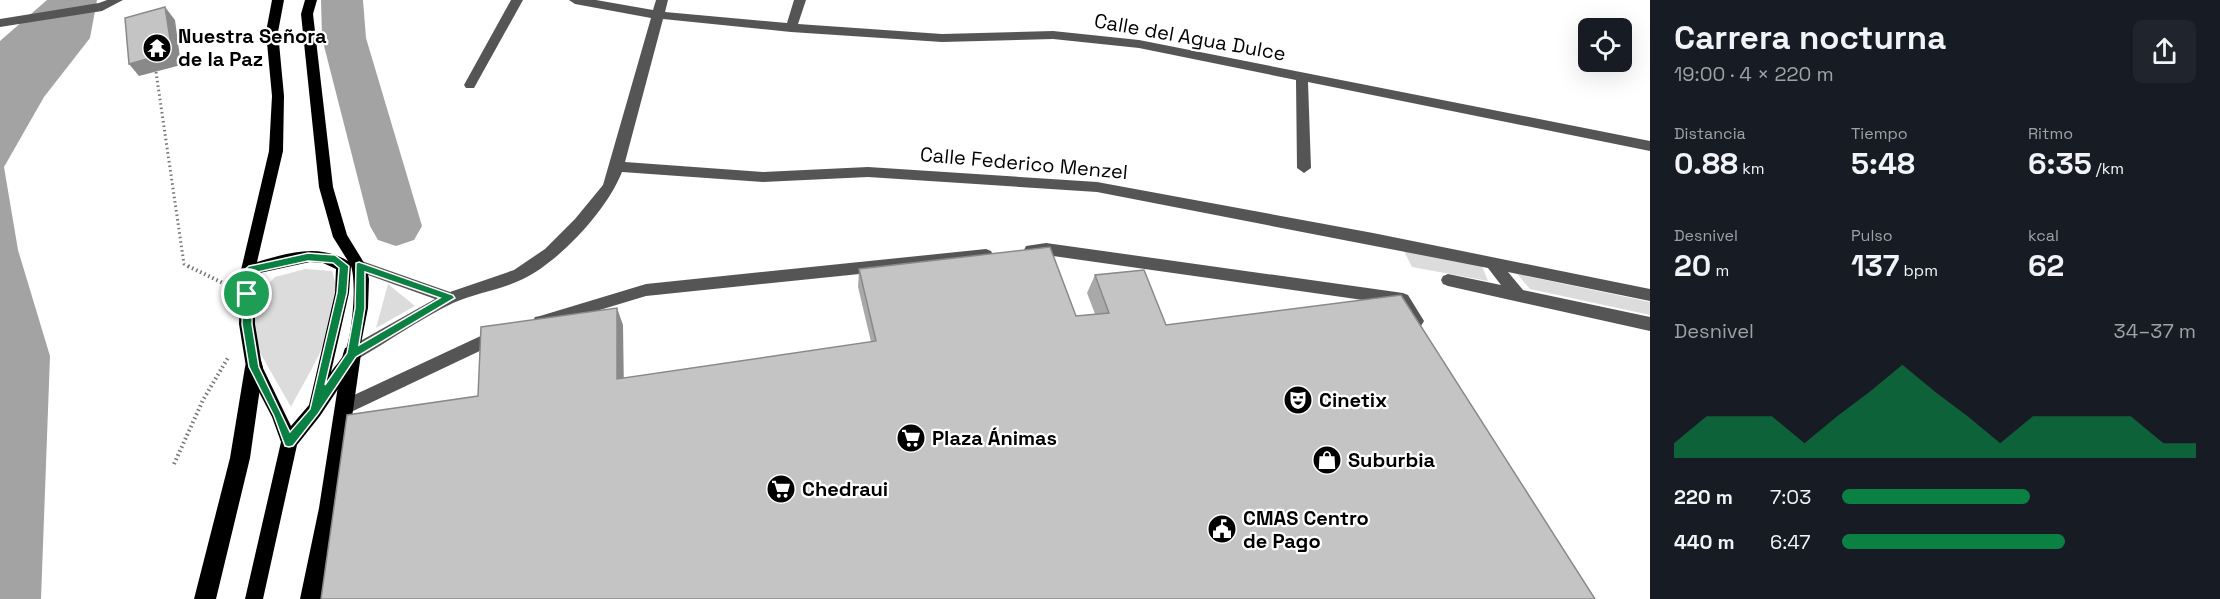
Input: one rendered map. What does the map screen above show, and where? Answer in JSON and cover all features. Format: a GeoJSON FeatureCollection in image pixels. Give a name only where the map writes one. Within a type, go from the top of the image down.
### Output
{"type":"FeatureCollection","features":[{"type":"Feature","properties":{"kind":"highway"},"geometry":{"type":"LineString","coordinates":[[311,599],[345,407],[352,354]]}},
{"type":"Feature","properties":{"kind":"highway"},"geometry":{"type":"LineString","coordinates":[[206,599],[240,458],[254,367]]}},
{"type":"Feature","properties":{"kind":"main road"},"geometry":{"type":"LineString","coordinates":[[278,0],[272,32],[278,96],[276,151],[249,270],[247,324],[254,367],[279,415],[289,442]]}},
{"type":"Feature","properties":{"kind":"main road"},"geometry":{"type":"LineString","coordinates":[[254,599],[289,442],[314,411],[352,354],[360,308],[362,279],[359,266],[340,237],[326,187],[307,14],[311,0]]}},
{"type":"Feature","properties":{"kind":"main road"},"geometry":{"type":"LineString","coordinates":[[249,270],[308,257],[335,259],[344,266],[342,293],[314,411]]}},
{"type":"Feature","properties":{"kind":"street"},"geometry":{"type":"LineString","coordinates":[[4,23],[102,8],[117,0]]}},
{"type":"Feature","properties":{"kind":"street"},"geometry":{"type":"LineString","coordinates":[[470,85],[517,0]]}},
{"type":"Feature","properties":{"kind":"street","name":"Calle del Agua Dulce"},"geometry":{"type":"LineString","coordinates":[[575,0],[657,15],[791,28],[942,38],[1053,35],[1139,44],[1650,146]]}},
{"type":"Feature","properties":{"kind":"street"},"geometry":{"type":"LineString","coordinates":[[352,354],[450,298],[519,274],[550,253],[580,223],[609,188],[618,167],[662,0]]}},
{"type":"Feature","properties":{"kind":"street"},"geometry":{"type":"LineString","coordinates":[[791,28],[800,0]]}},
{"type":"Feature","properties":{"kind":"street"},"geometry":{"type":"LineString","coordinates":[[1302,77],[1304,168]]}},
{"type":"Feature","properties":{"kind":"street","name":"Calle Federico Menzel"},"geometry":{"type":"LineString","coordinates":[[618,167],[764,177],[868,172],[1097,187],[1492,263],[1650,296]]}},
{"type":"Feature","properties":{"kind":"street"},"geometry":{"type":"LineString","coordinates":[[345,407],[489,337],[646,290],[1046,249],[1403,299],[1426,339]]}},
{"type":"Feature","properties":{"kind":"street"},"geometry":{"type":"LineString","coordinates":[[1492,263],[1518,295]]}},
{"type":"Feature","properties":{"kind":"street"},"geometry":{"type":"LineString","coordinates":[[359,266],[450,298]]}},
{"type":"Feature","properties":{"kind":"street"},"geometry":{"type":"LineString","coordinates":[[1448,280],[1650,324]]}},
{"type":"Feature","properties":{"kind":"path"},"geometry":{"type":"LineString","coordinates":[[156,72],[184,264],[247,294]]}},
{"type":"Feature","properties":{"kind":"path"},"geometry":{"type":"LineString","coordinates":[[174,464],[203,400],[247,324]]}},
{"type":"Feature","properties":{"kind":"shaded area"},"geometry":{"type":"Polygon","coordinates":[[[47,0],[97,0],[90,38],[44,97],[4,167],[18,250],[50,356],[41,599],[0,599],[0,41],[47,0]]]}},
{"type":"Feature","properties":{"kind":"shaded area"},"geometry":{"type":"Polygon","coordinates":[[[1404,251],[1482,266],[1488,281],[1412,267],[1404,251]]]}},
{"type":"Feature","properties":{"kind":"shaded area"},"geometry":{"type":"Polygon","coordinates":[[[305,269],[332,271],[336,288],[335,306],[325,341],[291,407],[259,351],[253,329],[254,299],[275,277],[305,269]]]}},
{"type":"Feature","properties":{"kind":"shaded area"},"geometry":{"type":"Polygon","coordinates":[[[1517,274],[1650,302],[1650,315],[1530,289],[1517,274]]]}},
{"type":"Feature","properties":{"kind":"shaded area"},"geometry":{"type":"Polygon","coordinates":[[[388,284],[415,306],[376,328],[388,284]]]}},
{"type":"Feature","properties":{"kind":"building"},"geometry":{"type":"Polygon","coordinates":[[[165,7],[172,52],[129,64],[125,18],[165,7]]]}},
{"type":"Feature","properties":{"kind":"building","name":"Plaza Ánimas"},"geometry":{"type":"Polygon","coordinates":[[[1050,247],[1076,316],[1109,313],[1095,275],[1144,270],[1166,325],[1401,295],[1595,599],[321,599],[347,415],[478,396],[481,327],[617,308],[617,379],[876,341],[859,269],[1050,247]]]}},
{"type":"Feature","properties":{"kind":"waterway"},"geometry":{"type":"LineString","coordinates":[[342,0],[344,38],[396,226]]}},
{"type":"Feature","properties":{"kind":"place","name":"Nuestra Señora de la Paz"},"geometry":{"type":"Point","coordinates":[157,48]}},
{"type":"Feature","properties":{"kind":"place","name":"Cinetix"},"geometry":{"type":"Point","coordinates":[1298,400]}},
{"type":"Feature","properties":{"kind":"place","name":"Plaza Ánimas"},"geometry":{"type":"Point","coordinates":[911,438]}},
{"type":"Feature","properties":{"kind":"place","name":"Suburbia"},"geometry":{"type":"Point","coordinates":[1327,460]}},
{"type":"Feature","properties":{"kind":"place","name":"Chedraui"},"geometry":{"type":"Point","coordinates":[781,489]}},
{"type":"Feature","properties":{"kind":"place","name":"CMAS Centro de Pago"},"geometry":{"type":"Point","coordinates":[1222,529]}},
{"type":"Feature","properties":{"kind":"route"},"geometry":{"type":"LineString","coordinates":[[247,294],[247,324],[254,367],[279,415],[289,442],[314,411],[352,354],[450,298],[359,266],[362,279],[360,308],[352,354],[314,411],[342,293],[345,277],[344,266],[335,259],[324,256],[308,257],[249,270],[247,294]]}}]}
